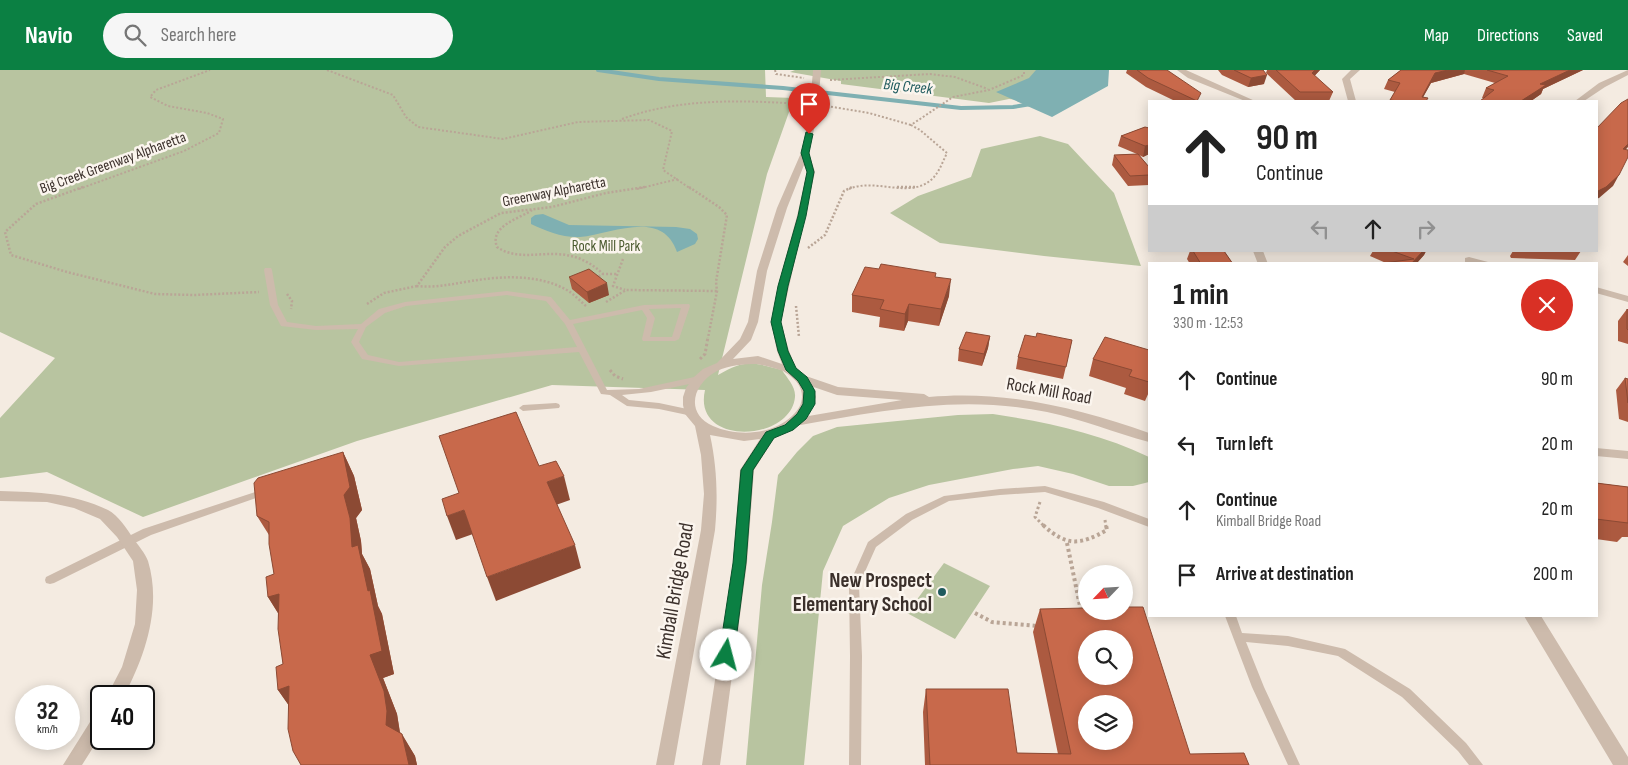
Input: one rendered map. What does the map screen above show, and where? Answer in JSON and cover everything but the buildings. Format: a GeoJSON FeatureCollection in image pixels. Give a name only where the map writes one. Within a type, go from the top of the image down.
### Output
{"type":"FeatureCollection","features":[{"type":"Feature","properties":{"kind":"street"},"geometry":{"type":"LineString","coordinates":[[721,365],[745,340],[753,322],[762,271],[777,221],[805,153],[813,115],[817,70]]}},
{"type":"Feature","properties":{"kind":"street"},"geometry":{"type":"LineString","coordinates":[[1181,70],[1249,100]]}},
{"type":"Feature","properties":{"kind":"street"},"geometry":{"type":"LineString","coordinates":[[1352,100],[1346,79],[1356,70]]}},
{"type":"Feature","properties":{"kind":"street"},"geometry":{"type":"LineString","coordinates":[[1581,100],[1602,85],[1628,72]]}},
{"type":"Feature","properties":{"kind":"street"},"geometry":{"type":"LineString","coordinates":[[792,370],[783,351],[776,322],[783,286],[802,216],[810,172],[805,153]]}},
{"type":"Feature","properties":{"kind":"street"},"geometry":{"type":"LineString","coordinates":[[1598,291],[1628,299]]}},
{"type":"Feature","properties":{"kind":"street"},"geometry":{"type":"LineString","coordinates":[[758,360],[776,363],[792,370],[803,379],[809,391],[809,404],[802,417],[789,427],[770,435],[749,438],[728,436],[710,430],[696,419],[689,408],[688,396],[694,383],[705,373],[721,365],[739,361],[758,360]]}},
{"type":"Feature","properties":{"kind":"street","name":"Rock Mill Road"},"geometry":{"type":"LineString","coordinates":[[803,379],[837,392],[939,400],[978,400],[1037,406],[1096,420],[1148,438]]}},
{"type":"Feature","properties":{"kind":"street","name":"Rock Mill Road"},"geometry":{"type":"LineString","coordinates":[[795,422],[939,400]]}},
{"type":"Feature","properties":{"kind":"street","name":"Kimball Bridge Road"},"geometry":{"type":"LineString","coordinates":[[665,765],[708,530],[711,494],[708,455],[696,419]]}},
{"type":"Feature","properties":{"kind":"street"},"geometry":{"type":"LineString","coordinates":[[711,765],[740,563],[747,470],[770,435]]}},
{"type":"Feature","properties":{"kind":"street"},"geometry":{"type":"LineString","coordinates":[[1598,452],[1628,456]]}},
{"type":"Feature","properties":{"kind":"street"},"geometry":{"type":"LineString","coordinates":[[0,496],[47,497],[78,504],[105,515],[128,542],[140,560],[145,590],[143,624],[130,668],[121,685]]}},
{"type":"Feature","properties":{"kind":"street"},"geometry":{"type":"LineString","coordinates":[[1533,617],[1623,765]]}},
{"type":"Feature","properties":{"kind":"street"},"geometry":{"type":"LineString","coordinates":[[72,765],[90,737]]}},
{"type":"Feature","properties":{"kind":"lane"},"geometry":{"type":"LineString","coordinates":[[268,270],[274,305],[284,324],[316,328],[363,326]]}},
{"type":"Feature","properties":{"kind":"lane"},"geometry":{"type":"LineString","coordinates":[[581,348],[399,364],[365,357],[355,342],[363,326],[382,311],[405,304],[507,293],[548,299],[568,323],[604,392],[613,393],[699,379]]}},
{"type":"Feature","properties":{"kind":"lane"},"geometry":{"type":"LineString","coordinates":[[568,323],[644,307],[686,306],[675,339],[646,339],[651,318],[644,307]]}},
{"type":"Feature","properties":{"kind":"lane"},"geometry":{"type":"LineString","coordinates":[[613,393],[627,403],[659,406],[696,419]]}},
{"type":"Feature","properties":{"kind":"lane"},"geometry":{"type":"LineString","coordinates":[[523,408],[556,406]]}},
{"type":"Feature","properties":{"kind":"lane"},"geometry":{"type":"LineString","coordinates":[[855,765],[856,656],[854,585],[872,545],[909,517],[947,498],[1000,492],[1045,489],[1101,505],[1148,524]]}},
{"type":"Feature","properties":{"kind":"lane"},"geometry":{"type":"LineString","coordinates":[[50,580],[147,532],[272,490]]}},
{"type":"Feature","properties":{"kind":"lane"},"geometry":{"type":"LineString","coordinates":[[1230,617],[1258,687],[1294,765]]}},
{"type":"Feature","properties":{"kind":"lane"},"geometry":{"type":"LineString","coordinates":[[1239,637],[1288,641],[1342,652],[1406,693],[1462,747],[1477,765]]}},
{"type":"Feature","properties":{"kind":"path","name":"Big Creek Greenway Alpharetta"},"geometry":{"type":"LineString","coordinates":[[210,70],[156,90],[150,97],[168,106],[207,113],[224,119],[219,133],[184,151],[36,204],[5,232],[11,255],[67,272],[155,294],[204,295],[272,290]]}},
{"type":"Feature","properties":{"kind":"path"},"geometry":{"type":"LineString","coordinates":[[327,70],[393,95],[406,117],[418,127],[503,139],[578,122],[649,120],[672,131],[664,170],[719,207],[727,215],[716,282],[717,291],[704,354],[697,362]]}},
{"type":"Feature","properties":{"kind":"path"},"geometry":{"type":"LineString","coordinates":[[775,70],[776,74],[804,78]]}},
{"type":"Feature","properties":{"kind":"path"},"geometry":{"type":"LineString","coordinates":[[910,125],[953,97],[989,90],[1024,75],[1024,70]]}},
{"type":"Feature","properties":{"kind":"path"},"geometry":{"type":"LineString","coordinates":[[823,79],[930,74],[955,77],[989,90]]}},
{"type":"Feature","properties":{"kind":"path"},"geometry":{"type":"LineString","coordinates":[[621,120],[638,113],[691,104],[740,102],[801,104]]}},
{"type":"Feature","properties":{"kind":"path"},"geometry":{"type":"LineString","coordinates":[[805,256],[808,248],[825,235],[844,191],[855,185],[868,184],[884,185],[899,190],[922,186],[934,178],[947,153],[920,130],[910,125],[846,108],[819,106]]}},
{"type":"Feature","properties":{"kind":"path","name":"Greenway Alpharetta"},"geometry":{"type":"LineString","coordinates":[[417,286],[445,247],[458,236],[501,214],[532,210],[678,179]]}},
{"type":"Feature","properties":{"kind":"path"},"geometry":{"type":"LineString","coordinates":[[532,210],[499,230],[495,238],[495,244],[499,248],[518,254],[553,253],[572,256],[587,261],[603,274]]}},
{"type":"Feature","properties":{"kind":"path"},"geometry":{"type":"LineString","coordinates":[[623,259],[613,286],[626,290],[717,291]]}},
{"type":"Feature","properties":{"kind":"path"},"geometry":{"type":"LineString","coordinates":[[590,279],[603,274],[618,274]]}},
{"type":"Feature","properties":{"kind":"path"},"geometry":{"type":"LineString","coordinates":[[365,306],[374,296],[388,290],[417,286],[445,286],[516,277],[534,279],[566,289],[588,308],[604,303],[626,290]]}},
{"type":"Feature","properties":{"kind":"path"},"geometry":{"type":"LineString","coordinates":[[566,289],[574,286]]}},
{"type":"Feature","properties":{"kind":"path"},"geometry":{"type":"LineString","coordinates":[[272,290],[284,289],[292,301],[290,318]]}},
{"type":"Feature","properties":{"kind":"path"},"geometry":{"type":"LineString","coordinates":[[797,298],[796,314],[799,337]]}},
{"type":"Feature","properties":{"kind":"path"},"geometry":{"type":"LineString","coordinates":[[594,306],[600,316]]}},
{"type":"Feature","properties":{"kind":"path"},"geometry":{"type":"LineString","coordinates":[[607,368],[615,376],[626,380]]}},
{"type":"Feature","properties":{"kind":"path"},"geometry":{"type":"LineString","coordinates":[[1045,489],[1035,517],[1051,534],[1066,543],[1089,541],[1107,530],[1101,505]]}},
{"type":"Feature","properties":{"kind":"path"},"geometry":{"type":"LineString","coordinates":[[1066,543],[1078,596]]}},
{"type":"Feature","properties":{"kind":"path"},"geometry":{"type":"LineString","coordinates":[[975,613],[992,622],[1039,626]]}},
{"type":"Feature","properties":{"kind":"green space","name":"Rock Mill Park"},"geometry":{"type":"Polygon","coordinates":[[[0,70],[765,70],[766,97],[794,98],[767,174],[718,375],[742,364],[763,365],[782,370],[795,393],[789,412],[777,423],[761,430],[744,432],[727,429],[713,421],[705,409],[705,390],[552,385],[357,441],[143,517],[47,472],[0,478],[0,418],[55,358],[0,332],[0,70]]]}},
{"type":"Feature","properties":{"kind":"green space"},"geometry":{"type":"Polygon","coordinates":[[[795,70],[1063,70],[1026,101],[1009,99],[989,103],[841,84],[841,81],[790,72],[795,70]]]}},
{"type":"Feature","properties":{"kind":"green space"},"geometry":{"type":"Polygon","coordinates":[[[1040,136],[1068,144],[1114,193],[1141,266],[940,243],[890,213],[918,196],[971,177],[981,149],[1040,136]]]}},
{"type":"Feature","properties":{"kind":"green space"},"geometry":{"type":"Polygon","coordinates":[[[993,414],[1073,429],[1111,441],[1148,457],[1148,482],[1133,486],[1109,486],[1073,474],[1038,466],[1013,469],[929,485],[889,498],[843,526],[823,571],[804,765],[746,765],[762,585],[778,475],[813,436],[837,427],[958,415],[993,414]]]}},
{"type":"Feature","properties":{"kind":"green space"},"geometry":{"type":"Polygon","coordinates":[[[944,563],[990,586],[955,639],[907,613],[944,563]]]}},
{"type":"Feature","properties":{"kind":"water"},"geometry":{"type":"Polygon","coordinates":[[[1036,70],[1109,70],[1108,86],[1052,117],[996,92],[1029,78],[1036,70]]]}},
{"type":"Feature","properties":{"kind":"water"},"geometry":{"type":"Polygon","coordinates":[[[543,214],[569,225],[676,227],[690,229],[697,234],[698,239],[695,244],[677,252],[670,239],[660,231],[648,227],[621,229],[580,237],[567,236],[531,224],[531,218],[535,215],[543,214]]]}},
{"type":"Feature","properties":{"kind":"waterway","name":"Big Creek"},"geometry":{"type":"LineString","coordinates":[[598,70],[659,79],[783,88],[961,108],[1013,107],[1031,104]]}},
{"type":"Feature","properties":{"kind":"place","name":"New Prospect Elementary School"},"geometry":{"type":"Point","coordinates":[942,592]}},
{"type":"Feature","properties":{"kind":"route"},"geometry":{"type":"LineString","coordinates":[[726,655],[740,563],[747,470],[770,435],[789,427],[802,417],[809,404],[809,391],[803,379],[792,370],[783,351],[776,322],[783,286],[802,216],[810,172],[805,153],[809,134]]}}]}
